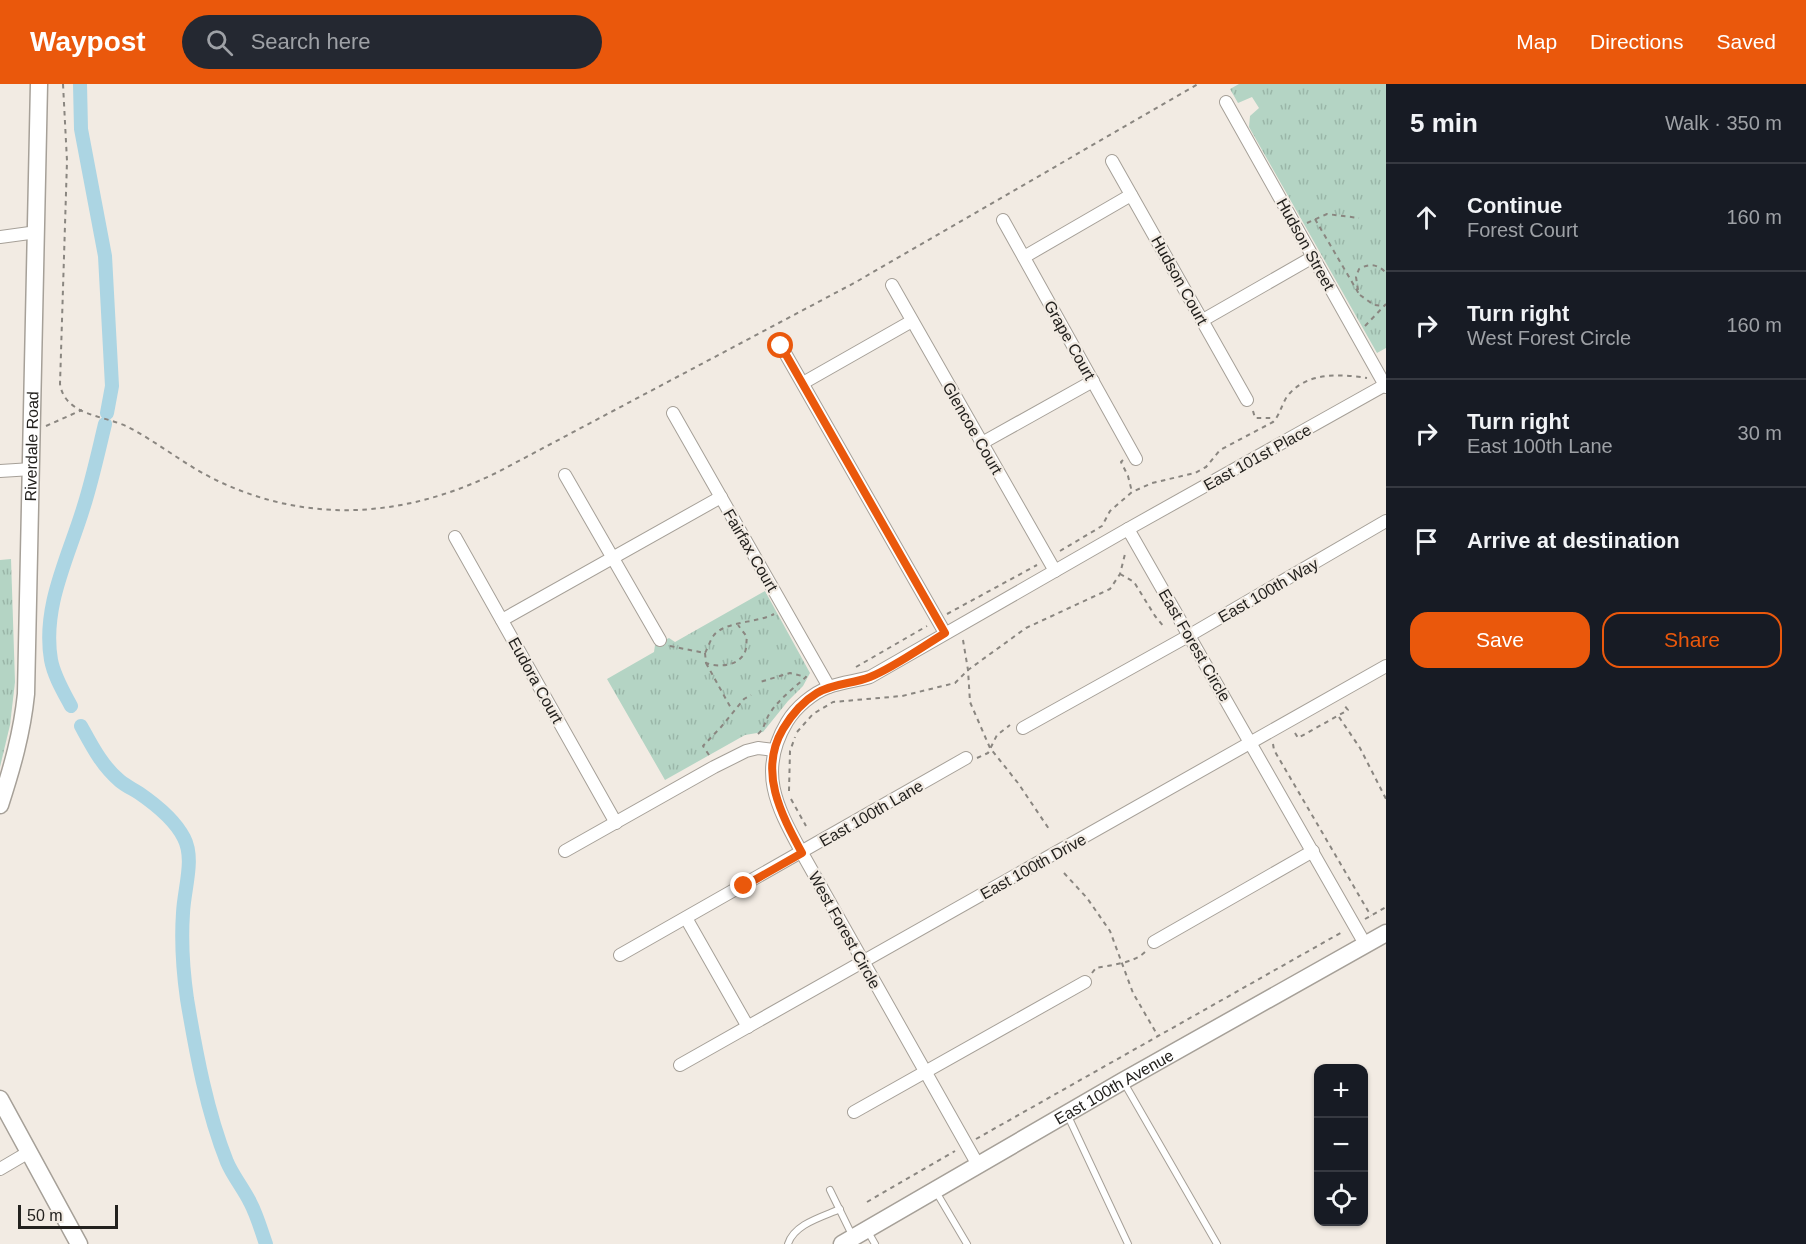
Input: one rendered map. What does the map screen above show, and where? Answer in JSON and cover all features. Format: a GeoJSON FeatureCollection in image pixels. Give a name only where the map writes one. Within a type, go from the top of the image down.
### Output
{"type":"FeatureCollection","features":[{"type":"Feature","properties":{"kind":"street","name":"Riverdale Road"},"geometry":{"type":"LineString","coordinates":[[0,805],[16,758],[23,727],[26,694],[39,84]]}},
{"type":"Feature","properties":{"kind":"street","name":"Hudson Street"},"geometry":{"type":"LineString","coordinates":[[1226,102],[1385,386]]}},
{"type":"Feature","properties":{"kind":"street","name":"Hudson Court"},"geometry":{"type":"LineString","coordinates":[[1112,161],[1247,400]]}},
{"type":"Feature","properties":{"kind":"street"},"geometry":{"type":"LineString","coordinates":[[1024,257],[1131,195]]}},
{"type":"Feature","properties":{"kind":"street","name":"Grape Court"},"geometry":{"type":"LineString","coordinates":[[1003,220],[1135,457]]}},
{"type":"Feature","properties":{"kind":"street"},"geometry":{"type":"LineString","coordinates":[[0,237],[37,232]]}},
{"type":"Feature","properties":{"kind":"street"},"geometry":{"type":"LineString","coordinates":[[1203,321],[1313,257]]}},
{"type":"Feature","properties":{"kind":"street","name":"Glencoe Court"},"geometry":{"type":"LineString","coordinates":[[892,285],[1055,571]]}},
{"type":"Feature","properties":{"kind":"street"},"geometry":{"type":"LineString","coordinates":[[803,383],[912,321]]}},
{"type":"Feature","properties":{"kind":"street"},"geometry":{"type":"LineString","coordinates":[[781,346],[945,633],[1128,529]]}},
{"type":"Feature","properties":{"kind":"street"},"geometry":{"type":"LineString","coordinates":[[982,443],[1093,381]]}},
{"type":"Feature","properties":{"kind":"street","name":"East 101st Place"},"geometry":{"type":"LineString","coordinates":[[1128,529],[1385,386]]}},
{"type":"Feature","properties":{"kind":"street","name":"Fairfax Court"},"geometry":{"type":"LineString","coordinates":[[673,413],[829,687]]}},
{"type":"Feature","properties":{"kind":"street"},"geometry":{"type":"LineString","coordinates":[[0,471],[32,469]]}},
{"type":"Feature","properties":{"kind":"street"},"geometry":{"type":"LineString","coordinates":[[565,476],[660,640]]}},
{"type":"Feature","properties":{"kind":"street"},"geometry":{"type":"LineString","coordinates":[[502,620],[721,497]]}},
{"type":"Feature","properties":{"kind":"street","name":"East 100th Way"},"geometry":{"type":"LineString","coordinates":[[1023,728],[1190,635],[1386,521]]}},
{"type":"Feature","properties":{"kind":"street","name":"East Forest Circle"},"geometry":{"type":"LineString","coordinates":[[1128,529],[1365,944]]}},
{"type":"Feature","properties":{"kind":"street","name":"Eudora Court"},"geometry":{"type":"LineString","coordinates":[[455,537],[616,823]]}},
{"type":"Feature","properties":{"kind":"street","name":"West Forest Circle"},"geometry":{"type":"LineString","coordinates":[[945,633],[870,677],[829,687],[808,699],[795,710],[778,738],[772,771],[778,804],[802,853],[978,1165]]}},
{"type":"Feature","properties":{"kind":"street","name":"East 100th Drive"},"geometry":{"type":"LineString","coordinates":[[680,1065],[1386,666]]}},
{"type":"Feature","properties":{"kind":"street"},"geometry":{"type":"LineString","coordinates":[[565,851],[746,751],[758,748],[774,750]]}},
{"type":"Feature","properties":{"kind":"street","name":"East 100th Lane"},"geometry":{"type":"LineString","coordinates":[[620,955],[966,758]]}},
{"type":"Feature","properties":{"kind":"street"},"geometry":{"type":"LineString","coordinates":[[1154,942],[1313,851]]}},
{"type":"Feature","properties":{"kind":"street"},"geometry":{"type":"LineString","coordinates":[[686,918],[748,1027]]}},
{"type":"Feature","properties":{"kind":"street","name":"East 100th Avenue"},"geometry":{"type":"LineString","coordinates":[[860,1239],[934,1190],[1066,1113],[1386,933]]}},
{"type":"Feature","properties":{"kind":"street"},"geometry":{"type":"LineString","coordinates":[[854,1112],[1085,982]]}},
{"type":"Feature","properties":{"kind":"street"},"geometry":{"type":"LineString","coordinates":[[0,1099],[79,1244]]}},
{"type":"Feature","properties":{"kind":"street"},"geometry":{"type":"LineString","coordinates":[[0,1169],[29,1152]]}},
{"type":"Feature","properties":{"kind":"lane"},"geometry":{"type":"LineString","coordinates":[[1123,1081],[1217,1244]]}},
{"type":"Feature","properties":{"kind":"lane"},"geometry":{"type":"LineString","coordinates":[[1066,1113],[1128,1244]]}},
{"type":"Feature","properties":{"kind":"lane"},"geometry":{"type":"LineString","coordinates":[[830,1190],[860,1239]]}},
{"type":"Feature","properties":{"kind":"lane"},"geometry":{"type":"LineString","coordinates":[[934,1190],[967,1244]]}},
{"type":"Feature","properties":{"kind":"lane"},"geometry":{"type":"LineString","coordinates":[[788,1244],[793,1233],[840,1209]]}},
{"type":"Feature","properties":{"kind":"path"},"geometry":{"type":"LineString","coordinates":[[63,84],[67,161],[60,384],[66,400],[81,410],[141,434],[183,463],[236,489],[278,502],[335,511],[389,508],[445,495],[498,472],[856,282],[1198,84]]}},
{"type":"Feature","properties":{"kind":"path"},"geometry":{"type":"LineString","coordinates":[[1306,224],[1327,214],[1359,218]]}},
{"type":"Feature","properties":{"kind":"path"},"geometry":{"type":"LineString","coordinates":[[1315,219],[1359,294],[1374,305],[1385,305]]}},
{"type":"Feature","properties":{"kind":"path"},"geometry":{"type":"LineString","coordinates":[[1359,294],[1356,284],[1359,269],[1366,265],[1377,265],[1386,273]]}},
{"type":"Feature","properties":{"kind":"path"},"geometry":{"type":"LineString","coordinates":[[1357,334],[1385,305]]}},
{"type":"Feature","properties":{"kind":"path"},"geometry":{"type":"LineString","coordinates":[[1048,558],[1102,526],[1110,511],[1132,492],[1152,483],[1195,473],[1206,467],[1220,450],[1273,422],[1279,416],[1288,394],[1302,383],[1342,374],[1367,378]]}},
{"type":"Feature","properties":{"kind":"path"},"geometry":{"type":"LineString","coordinates":[[1247,400],[1254,398],[1256,401],[1253,412],[1256,418],[1271,418],[1273,422]]}},
{"type":"Feature","properties":{"kind":"path"},"geometry":{"type":"LineString","coordinates":[[32,433],[81,410]]}},
{"type":"Feature","properties":{"kind":"path"},"geometry":{"type":"LineString","coordinates":[[1132,492],[1121,462],[1135,457]]}},
{"type":"Feature","properties":{"kind":"path"},"geometry":{"type":"LineString","coordinates":[[806,826],[789,795],[790,751],[797,733],[813,714],[833,702],[902,696],[955,683],[968,670],[1026,628],[1110,589],[1120,574],[1125,554]]}},
{"type":"Feature","properties":{"kind":"path"},"geometry":{"type":"LineString","coordinates":[[1120,574],[1134,582],[1165,628]]}},
{"type":"Feature","properties":{"kind":"path"},"geometry":{"type":"LineString","coordinates":[[733,711],[706,663],[705,653],[714,635],[726,627],[766,618],[784,608]]}},
{"type":"Feature","properties":{"kind":"path"},"geometry":{"type":"LineString","coordinates":[[706,663],[714,666],[732,663],[745,653],[747,637],[738,625]]}},
{"type":"Feature","properties":{"kind":"path"},"geometry":{"type":"LineString","coordinates":[[960,626],[968,670],[970,702],[990,748],[1018,783],[1049,829]]}},
{"type":"Feature","properties":{"kind":"path"},"geometry":{"type":"LineString","coordinates":[[660,640],[672,647],[705,653]]}},
{"type":"Feature","properties":{"kind":"path"},"geometry":{"type":"LineString","coordinates":[[757,735],[763,730],[770,713],[806,678],[790,673],[760,682]]}},
{"type":"Feature","properties":{"kind":"path"},"geometry":{"type":"LineString","coordinates":[[710,755],[703,746],[722,728],[744,699],[751,695]]}},
{"type":"Feature","properties":{"kind":"path"},"geometry":{"type":"LineString","coordinates":[[1293,730],[1298,738],[1339,717],[1347,710],[1342,701]]}},
{"type":"Feature","properties":{"kind":"path"},"geometry":{"type":"LineString","coordinates":[[1339,717],[1360,748],[1386,799]]}},
{"type":"Feature","properties":{"kind":"path"},"geometry":{"type":"LineString","coordinates":[[966,758],[977,759],[988,753],[997,735],[1012,724],[1023,728]]}},
{"type":"Feature","properties":{"kind":"path"},"geometry":{"type":"LineString","coordinates":[[1278,738],[1272,743],[1274,750],[1371,916]]}},
{"type":"Feature","properties":{"kind":"path"},"geometry":{"type":"LineString","coordinates":[[1064,873],[1087,898],[1110,931],[1133,993],[1158,1036]]}},
{"type":"Feature","properties":{"kind":"path"},"geometry":{"type":"LineString","coordinates":[[867,1202],[1386,907]]}},
{"type":"Feature","properties":{"kind":"path"},"geometry":{"type":"LineString","coordinates":[[1085,982],[1095,968],[1121,963],[1142,955],[1154,942]]}},
{"type":"Feature","properties":{"kind":"green space"},"geometry":{"type":"Polygon","coordinates":[[[1239,84],[1386,84],[1386,348],[1377,353],[1249,127],[1250,116],[1259,108],[1252,97],[1238,103],[1230,89],[1239,84]]]}},
{"type":"Feature","properties":{"kind":"green space"},"geometry":{"type":"Polygon","coordinates":[[[11,559],[15,682],[10,725],[0,767],[0,560],[11,559]]]}},
{"type":"Feature","properties":{"kind":"green space"},"geometry":{"type":"Polygon","coordinates":[[[765,591],[810,673],[803,686],[763,732],[745,735],[665,780],[607,679],[654,652],[655,645],[669,638],[675,642],[765,591]]]}},
{"type":"Feature","properties":{"kind":"waterway"},"geometry":{"type":"LineString","coordinates":[[80,84],[81,129],[105,256],[112,386],[107,413]]}},
{"type":"Feature","properties":{"kind":"waterway"},"geometry":{"type":"LineString","coordinates":[[71,706],[52,666],[49,640],[50,621],[58,583],[86,498],[105,424]]}},
{"type":"Feature","properties":{"kind":"waterway"},"geometry":{"type":"LineString","coordinates":[[81,726],[108,769],[120,781],[164,813],[180,831],[187,846],[189,865],[182,935],[184,978],[198,1061],[220,1143],[229,1167],[257,1217],[266,1244]]}},
{"type":"Feature","properties":{"kind":"route"},"geometry":{"type":"LineString","coordinates":[[744,886],[802,853],[778,804],[772,771],[772,759],[778,738],[795,710],[818,692],[870,677],[945,633],[781,346]]}}]}
